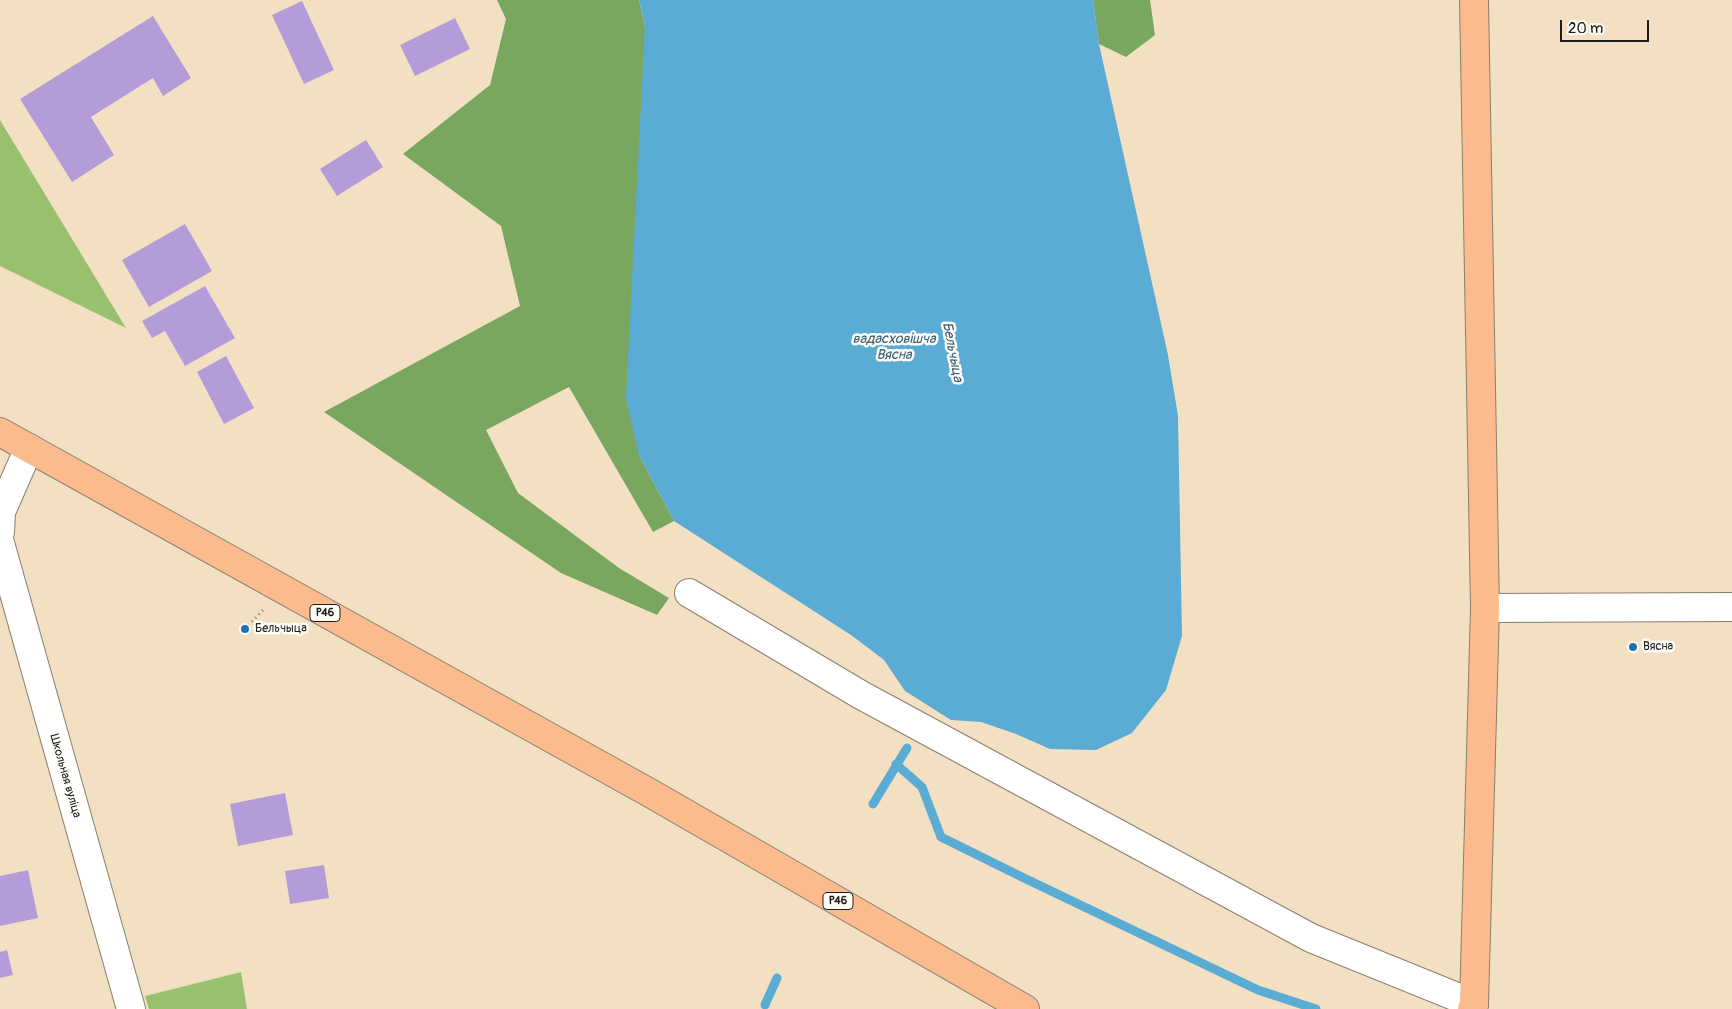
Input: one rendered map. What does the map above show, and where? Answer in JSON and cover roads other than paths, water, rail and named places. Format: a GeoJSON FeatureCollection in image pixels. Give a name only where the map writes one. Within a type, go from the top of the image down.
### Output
{"type":"FeatureCollection","features":[{"type":"Feature","properties":{"kind":"main road"},"geometry":{"type":"LineString","coordinates":[[1474,0],[1484,608],[1475,1007]]}},
{"type":"Feature","properties":{"kind":"main road","name":"Р46"},"geometry":{"type":"LineString","coordinates":[[0,432],[650,793],[1025,1009]]}},
{"type":"Feature","properties":{"kind":"street"},"geometry":{"type":"LineString","coordinates":[[0,532],[1,512],[29,448]]}},
{"type":"Feature","properties":{"kind":"street","name":"Школьная вуліца"},"geometry":{"type":"LineString","coordinates":[[0,543],[130,1009]]}},
{"type":"Feature","properties":{"kind":"street"},"geometry":{"type":"LineString","coordinates":[[689,593],[861,695],[1311,938],[1475,1007]]}},
{"type":"Feature","properties":{"kind":"street"},"geometry":{"type":"LineString","coordinates":[[1484,608],[1732,607]]}},
{"type":"Feature","properties":{"kind":"water","name":"вадасховішча Вясна"},"geometry":{"type":"Polygon","coordinates":[[[639,0],[1093,0],[1099,44],[1168,355],[1178,416],[1182,636],[1166,690],[1132,733],[1096,750],[1050,749],[1016,734],[981,722],[951,720],[905,691],[884,660],[851,635],[674,521],[639,455],[626,398],[645,27],[639,0]]]}},
{"type":"Feature","properties":{"kind":"waterway","name":"Бельчыца"},"geometry":{"type":"LineString","coordinates":[[873,804],[907,748]]}},
{"type":"Feature","properties":{"kind":"waterway"},"geometry":{"type":"LineString","coordinates":[[896,764],[922,787],[941,837],[1258,990],[1316,1009]]}},
{"type":"Feature","properties":{"kind":"waterway","name":"Бельчыца"},"geometry":{"type":"LineString","coordinates":[[765,1005],[777,978]]}},
{"type":"Feature","properties":{"kind":"place","name":"Бельчыца"},"geometry":{"type":"Point","coordinates":[245,629]}},
{"type":"Feature","properties":{"kind":"place","name":"Вясна"},"geometry":{"type":"Point","coordinates":[1633,647]}}]}
